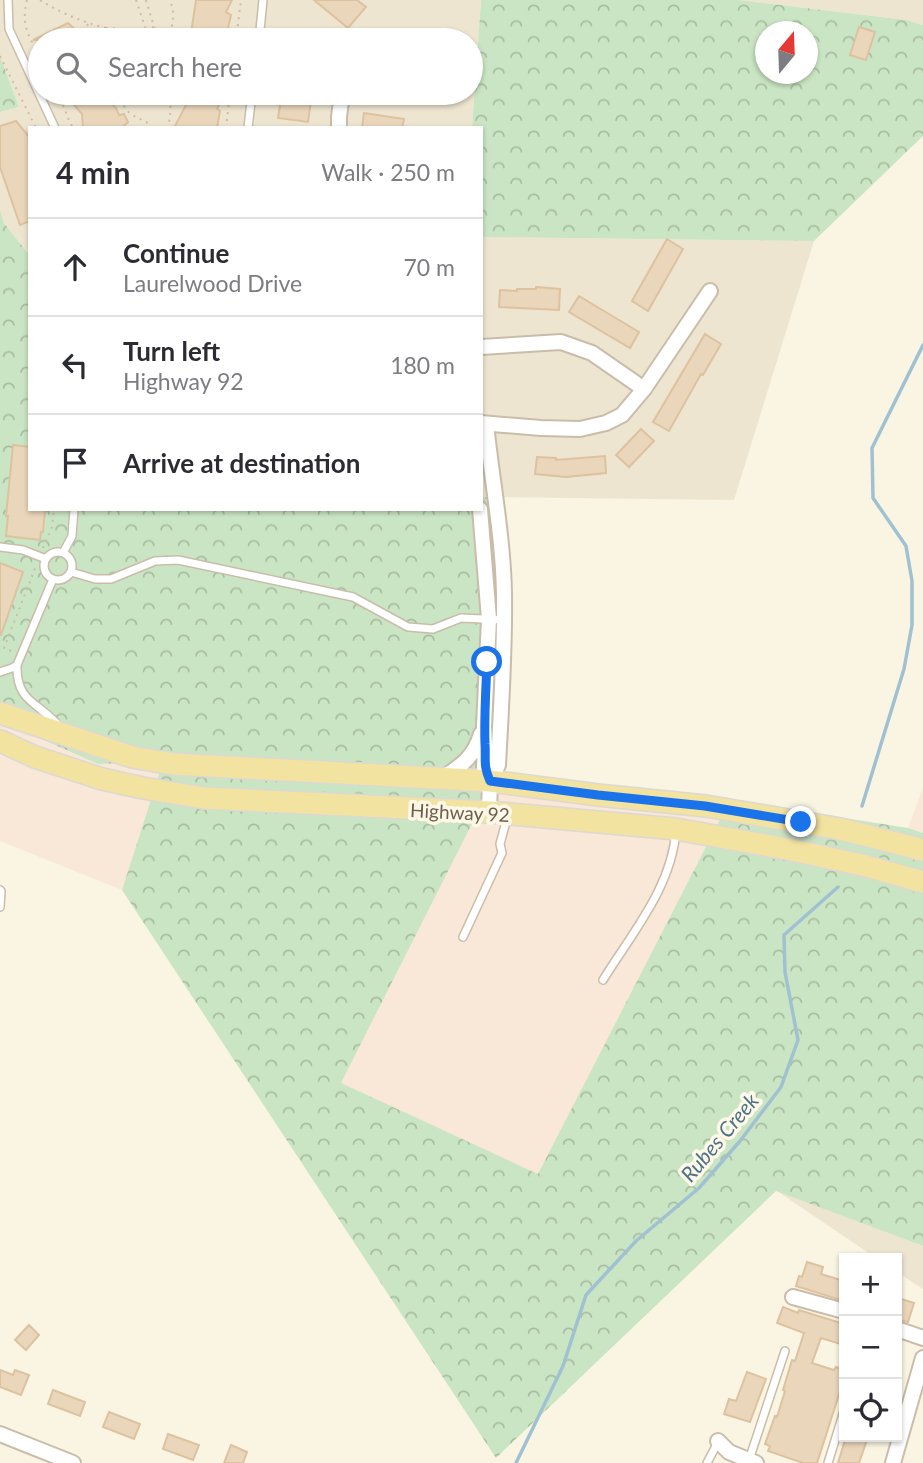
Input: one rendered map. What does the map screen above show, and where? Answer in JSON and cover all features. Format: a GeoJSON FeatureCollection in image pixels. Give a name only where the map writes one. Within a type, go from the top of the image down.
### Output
{"type":"FeatureCollection","features":[{"type":"Feature","properties":{"kind":"main road","name":"Highway 92"},"geometry":{"type":"LineString","coordinates":[[0,713],[132,757],[173,764],[490,781],[705,806],[841,829],[923,850]]}},
{"type":"Feature","properties":{"kind":"main road","name":"Highway 92"},"geometry":{"type":"LineString","coordinates":[[0,741],[35,757],[102,779],[204,798],[498,813],[676,829],[834,859],[923,882]]}},
{"type":"Feature","properties":{"kind":"street"},"geometry":{"type":"LineString","coordinates":[[339,126],[340,105]]}},
{"type":"Feature","properties":{"kind":"street"},"geometry":{"type":"LineString","coordinates":[[483,424],[580,429],[606,423],[622,415],[644,389],[709,291]]}},
{"type":"Feature","properties":{"kind":"street"},"geometry":{"type":"LineString","coordinates":[[483,347],[561,342],[592,353],[644,389]]}},
{"type":"Feature","properties":{"kind":"street"},"geometry":{"type":"LineString","coordinates":[[483,427],[487,433],[498,525],[505,641],[498,765],[490,781]]}},
{"type":"Feature","properties":{"kind":"street"},"geometry":{"type":"LineString","coordinates":[[481,511],[489,619],[484,767],[498,813]]}},
{"type":"Feature","properties":{"kind":"street"},"geometry":{"type":"LineString","coordinates":[[442,778],[473,754],[484,726]]}},
{"type":"Feature","properties":{"kind":"street"},"geometry":{"type":"LineString","coordinates":[[793,1297],[839,1310]]}},
{"type":"Feature","properties":{"kind":"street"},"geometry":{"type":"LineString","coordinates":[[902,1331],[923,1338]]}},
{"type":"Feature","properties":{"kind":"street"},"geometry":{"type":"LineString","coordinates":[[893,1463],[923,1358]]}},
{"type":"Feature","properties":{"kind":"street"},"geometry":{"type":"LineString","coordinates":[[0,1434],[73,1463]]}},
{"type":"Feature","properties":{"kind":"street"},"geometry":{"type":"LineString","coordinates":[[718,1441],[729,1452],[753,1462]]}},
{"type":"Feature","properties":{"kind":"lane"},"geometry":{"type":"LineString","coordinates":[[8,0],[9,29],[28,70]]}},
{"type":"Feature","properties":{"kind":"lane"},"geometry":{"type":"LineString","coordinates":[[260,28],[263,0]]}},
{"type":"Feature","properties":{"kind":"lane"},"geometry":{"type":"LineString","coordinates":[[44,105],[54,126]]}},
{"type":"Feature","properties":{"kind":"lane"},"geometry":{"type":"LineString","coordinates":[[248,126],[251,105]]}},
{"type":"Feature","properties":{"kind":"lane"},"geometry":{"type":"LineString","coordinates":[[63,553],[72,536],[74,511]]}},
{"type":"Feature","properties":{"kind":"lane"},"geometry":{"type":"LineString","coordinates":[[0,547],[23,550],[43,558]]}},
{"type":"Feature","properties":{"kind":"lane"},"geometry":{"type":"LineString","coordinates":[[52,553],[63,553],[72,562],[71,572],[64,579],[53,579],[45,572],[43,558],[52,553]]}},
{"type":"Feature","properties":{"kind":"lane"},"geometry":{"type":"LineString","coordinates":[[71,572],[95,579],[111,579],[155,561],[178,560],[354,597],[408,627],[433,629],[461,618],[504,620]]}},
{"type":"Feature","properties":{"kind":"lane"},"geometry":{"type":"LineString","coordinates":[[53,579],[17,665],[16,678],[24,695],[56,722],[60,732]]}},
{"type":"Feature","properties":{"kind":"lane"},"geometry":{"type":"LineString","coordinates":[[0,672],[17,665]]}},
{"type":"Feature","properties":{"kind":"lane"},"geometry":{"type":"LineString","coordinates":[[463,937],[502,853],[498,813]]}},
{"type":"Feature","properties":{"kind":"lane"},"geometry":{"type":"LineString","coordinates":[[603,980],[655,898],[670,864],[676,829]]}},
{"type":"Feature","properties":{"kind":"lane"},"geometry":{"type":"LineString","coordinates":[[0,890],[0,907]]}},
{"type":"Feature","properties":{"kind":"lane"},"geometry":{"type":"LineString","coordinates":[[753,1462],[785,1351]]}},
{"type":"Feature","properties":{"kind":"lane"},"geometry":{"type":"LineString","coordinates":[[828,1463],[839,1427]]}},
{"type":"Feature","properties":{"kind":"lane"},"geometry":{"type":"LineString","coordinates":[[707,1463],[718,1441]]}},
{"type":"Feature","properties":{"kind":"path"},"geometry":{"type":"LineString","coordinates":[[27,0],[24,11],[28,34]]}},
{"type":"Feature","properties":{"kind":"path"},"geometry":{"type":"LineString","coordinates":[[40,0],[87,23],[106,28],[123,28]]}},
{"type":"Feature","properties":{"kind":"path"},"geometry":{"type":"LineString","coordinates":[[136,0],[145,28]]}},
{"type":"Feature","properties":{"kind":"path"},"geometry":{"type":"LineString","coordinates":[[146,0],[154,27],[151,28]]}},
{"type":"Feature","properties":{"kind":"path"},"geometry":{"type":"LineString","coordinates":[[169,0],[173,4],[172,28]]}},
{"type":"Feature","properties":{"kind":"path"},"geometry":{"type":"LineString","coordinates":[[237,28],[240,0]]}},
{"type":"Feature","properties":{"kind":"path"},"geometry":{"type":"LineString","coordinates":[[87,23],[90,28]]}},
{"type":"Feature","properties":{"kind":"path"},"geometry":{"type":"LineString","coordinates":[[0,55],[35,126]]}},
{"type":"Feature","properties":{"kind":"path"},"geometry":{"type":"LineString","coordinates":[[63,105],[72,126]]}},
{"type":"Feature","properties":{"kind":"path"},"geometry":{"type":"LineString","coordinates":[[123,105],[133,116],[146,120],[150,126]]}},
{"type":"Feature","properties":{"kind":"path"},"geometry":{"type":"LineString","coordinates":[[167,126],[171,105]]}},
{"type":"Feature","properties":{"kind":"path"},"geometry":{"type":"LineString","coordinates":[[226,126],[229,105]]}},
{"type":"Feature","properties":{"kind":"path"},"geometry":{"type":"LineString","coordinates":[[13,652],[4,648],[43,558],[54,511]]}},
{"type":"Feature","properties":{"kind":"shaded area"},"geometry":{"type":"Polygon","coordinates":[[[0,0],[481,0],[479,28],[28,28],[28,105],[474,105],[472,126],[28,126],[28,253],[4,223],[0,210],[0,112],[19,107],[0,56],[0,0]]]}},
{"type":"Feature","properties":{"kind":"shaded area"},"geometry":{"type":"Polygon","coordinates":[[[738,0],[923,0],[923,25],[906,20],[738,0]]]}},
{"type":"Feature","properties":{"kind":"shaded area"},"geometry":{"type":"Polygon","coordinates":[[[483,237],[814,241],[734,500],[483,497],[483,237]]]}},
{"type":"Feature","properties":{"kind":"shaded area"},"geometry":{"type":"Polygon","coordinates":[[[0,722],[98,764],[163,762],[122,890],[0,841],[0,722]]]}},
{"type":"Feature","properties":{"kind":"shaded area"},"geometry":{"type":"Polygon","coordinates":[[[493,782],[730,800],[538,1175],[340,1083],[493,782]]]}},
{"type":"Feature","properties":{"kind":"shaded area"},"geometry":{"type":"Polygon","coordinates":[[[923,788],[923,833],[908,828],[923,788]]]}},
{"type":"Feature","properties":{"kind":"shaded area"},"geometry":{"type":"Polygon","coordinates":[[[777,1191],[923,1246],[923,1289],[902,1275],[902,1253],[869,1253],[777,1191]]]}},
{"type":"Feature","properties":{"kind":"green space"},"geometry":{"type":"Polygon","coordinates":[[[481,0],[738,0],[906,20],[923,25],[923,136],[814,241],[483,237],[483,126],[472,126],[474,105],[483,105],[483,28],[479,28],[481,0]]]}},
{"type":"Feature","properties":{"kind":"green space"},"geometry":{"type":"Polygon","coordinates":[[[0,56],[19,107],[0,112],[0,56]]]}},
{"type":"Feature","properties":{"kind":"green space"},"geometry":{"type":"Polygon","coordinates":[[[0,210],[4,223],[28,253],[28,511],[483,511],[483,497],[495,497],[493,782],[341,1083],[538,1174],[730,800],[908,828],[923,833],[923,1246],[776,1191],[496,1458],[122,890],[163,762],[98,764],[0,721],[0,210]]]}},
{"type":"Feature","properties":{"kind":"building"},"geometry":{"type":"Polygon","coordinates":[[[196,0],[232,0],[226,12],[231,15],[228,28],[192,28],[196,0]]]}},
{"type":"Feature","properties":{"kind":"building"},"geometry":{"type":"Polygon","coordinates":[[[314,0],[357,0],[366,7],[348,28],[314,0]]]}},
{"type":"Feature","properties":{"kind":"building"},"geometry":{"type":"Polygon","coordinates":[[[68,23],[74,28],[58,28],[68,23]]]}},
{"type":"Feature","properties":{"kind":"building"},"geometry":{"type":"Polygon","coordinates":[[[859,27],[875,32],[866,60],[850,55],[859,27]]]}},
{"type":"Feature","properties":{"kind":"building"},"geometry":{"type":"Polygon","coordinates":[[[74,105],[113,105],[119,115],[124,114],[128,122],[124,126],[83,126],[82,114],[74,105]]]}},
{"type":"Feature","properties":{"kind":"building"},"geometry":{"type":"Polygon","coordinates":[[[186,105],[219,105],[217,126],[175,126],[186,105]]]}},
{"type":"Feature","properties":{"kind":"building"},"geometry":{"type":"Polygon","coordinates":[[[280,105],[310,105],[308,122],[278,118],[280,105]]]}},
{"type":"Feature","properties":{"kind":"building"},"geometry":{"type":"Polygon","coordinates":[[[364,113],[404,119],[402,126],[362,126],[364,113]]]}},
{"type":"Feature","properties":{"kind":"building"},"geometry":{"type":"Polygon","coordinates":[[[16,121],[28,136],[28,222],[20,225],[0,167],[0,126],[16,121]]]}},
{"type":"Feature","properties":{"kind":"building"},"geometry":{"type":"Polygon","coordinates":[[[667,239],[683,249],[648,311],[632,301],[667,239]]]}},
{"type":"Feature","properties":{"kind":"building"},"geometry":{"type":"Polygon","coordinates":[[[536,287],[560,289],[559,310],[499,307],[500,290],[517,291],[536,287]]]}},
{"type":"Feature","properties":{"kind":"building"},"geometry":{"type":"Polygon","coordinates":[[[579,296],[639,332],[630,348],[569,312],[579,296]]]}},
{"type":"Feature","properties":{"kind":"building"},"geometry":{"type":"Polygon","coordinates":[[[705,334],[721,344],[669,431],[653,422],[705,334]]]}},
{"type":"Feature","properties":{"kind":"building"},"geometry":{"type":"Polygon","coordinates":[[[641,429],[654,441],[629,467],[616,455],[641,429]]]}},
{"type":"Feature","properties":{"kind":"building"},"geometry":{"type":"Polygon","coordinates":[[[13,445],[28,447],[28,511],[45,511],[40,540],[6,536],[13,445]]]}},
{"type":"Feature","properties":{"kind":"building"},"geometry":{"type":"Polygon","coordinates":[[[605,456],[606,473],[566,477],[535,474],[537,457],[556,460],[605,456]]]}},
{"type":"Feature","properties":{"kind":"building"},"geometry":{"type":"Polygon","coordinates":[[[0,563],[23,572],[1,635],[0,635],[0,563]]]}},
{"type":"Feature","properties":{"kind":"building"},"geometry":{"type":"Polygon","coordinates":[[[807,1262],[823,1267],[821,1274],[839,1279],[839,1299],[796,1286],[799,1276],[802,1277],[807,1262]]]}},
{"type":"Feature","properties":{"kind":"building"},"geometry":{"type":"Polygon","coordinates":[[[902,1299],[914,1303],[908,1322],[902,1320],[902,1299]]]}},
{"type":"Feature","properties":{"kind":"building"},"geometry":{"type":"Polygon","coordinates":[[[783,1307],[839,1322],[839,1343],[821,1338],[812,1363],[834,1370],[836,1367],[839,1368],[839,1395],[817,1463],[803,1463],[768,1451],[770,1446],[765,1444],[775,1416],[777,1417],[792,1360],[795,1361],[804,1333],[777,1323],[783,1307]]]}},
{"type":"Feature","properties":{"kind":"building"},"geometry":{"type":"Polygon","coordinates":[[[29,1325],[39,1335],[26,1350],[15,1340],[29,1325]]]}},
{"type":"Feature","properties":{"kind":"building"},"geometry":{"type":"Polygon","coordinates":[[[0,1370],[13,1375],[15,1370],[29,1375],[21,1395],[0,1387],[0,1370]]]}},
{"type":"Feature","properties":{"kind":"building"},"geometry":{"type":"Polygon","coordinates":[[[747,1372],[766,1379],[750,1422],[724,1414],[729,1399],[736,1401],[747,1372]]]}},
{"type":"Feature","properties":{"kind":"building"},"geometry":{"type":"Polygon","coordinates":[[[53,1390],[85,1402],[80,1416],[48,1404],[53,1390]]]}},
{"type":"Feature","properties":{"kind":"building"},"geometry":{"type":"Polygon","coordinates":[[[109,1412],[140,1424],[134,1439],[103,1427],[109,1412]]]}},
{"type":"Feature","properties":{"kind":"building"},"geometry":{"type":"Polygon","coordinates":[[[168,1434],[199,1445],[193,1460],[163,1449],[168,1434]]]}},
{"type":"Feature","properties":{"kind":"building"},"geometry":{"type":"Polygon","coordinates":[[[844,1442],[866,1442],[859,1463],[838,1463],[844,1442]]]}},
{"type":"Feature","properties":{"kind":"building"},"geometry":{"type":"Polygon","coordinates":[[[231,1445],[247,1452],[243,1463],[224,1463],[231,1445]]]}},
{"type":"Feature","properties":{"kind":"waterway","name":"Rubes Creek"},"geometry":{"type":"LineString","coordinates":[[862,806],[904,669],[912,625],[912,581],[906,546],[873,498],[872,448],[923,345]]}},
{"type":"Feature","properties":{"kind":"waterway","name":"Rubes Creek"},"geometry":{"type":"LineString","coordinates":[[516,1463],[563,1366],[586,1295],[636,1241],[699,1188],[740,1141],[781,1087],[798,1040],[785,972],[784,935],[838,887]]}},
{"type":"Feature","properties":{"kind":"route"},"geometry":{"type":"LineString","coordinates":[[487,662],[484,767],[490,781],[705,806],[801,822]]}}]}
